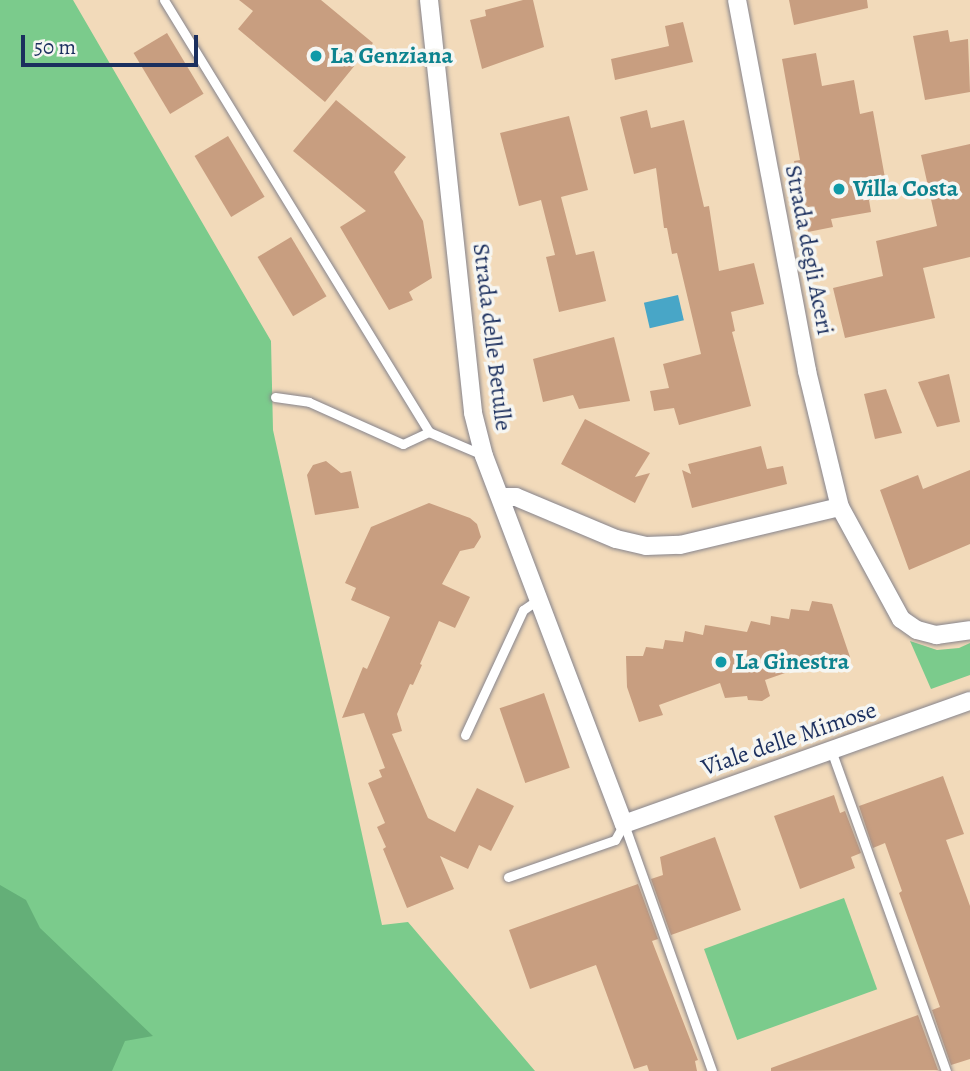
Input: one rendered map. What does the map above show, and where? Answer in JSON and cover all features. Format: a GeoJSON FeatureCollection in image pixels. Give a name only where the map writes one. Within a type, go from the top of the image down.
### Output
{"type":"FeatureCollection","features":[{"type":"Feature","properties":{"kind":"street","name":"Strada delle Betulle"},"geometry":{"type":"LineString","coordinates":[[429,0],[473,413],[484,456],[624,824]]}},
{"type":"Feature","properties":{"kind":"street","name":"Strada degli Aceri"},"geometry":{"type":"LineString","coordinates":[[737,0],[807,371],[840,506],[901,620],[917,630],[936,635],[970,630]]}},
{"type":"Feature","properties":{"kind":"street"},"geometry":{"type":"LineString","coordinates":[[501,497],[516,497],[616,539],[646,546],[680,545],[840,506]]}},
{"type":"Feature","properties":{"kind":"street","name":"Viale delle Mimose"},"geometry":{"type":"LineString","coordinates":[[624,824],[970,701]]}},
{"type":"Feature","properties":{"kind":"lane"},"geometry":{"type":"LineString","coordinates":[[164,0],[429,432],[484,456]]}},
{"type":"Feature","properties":{"kind":"lane"},"geometry":{"type":"LineString","coordinates":[[275,397],[309,402],[403,444],[429,432]]}},
{"type":"Feature","properties":{"kind":"lane"},"geometry":{"type":"LineString","coordinates":[[465,735],[523,610],[539,599]]}},
{"type":"Feature","properties":{"kind":"lane"},"geometry":{"type":"LineString","coordinates":[[831,750],[946,1071]]}},
{"type":"Feature","properties":{"kind":"lane"},"geometry":{"type":"LineString","coordinates":[[508,877],[615,840],[624,824]]}},
{"type":"Feature","properties":{"kind":"lane"},"geometry":{"type":"LineString","coordinates":[[624,824],[712,1071]]}},
{"type":"Feature","properties":{"kind":"green space"},"geometry":{"type":"Polygon","coordinates":[[[0,0],[73,0],[271,341],[273,430],[382,925],[408,922],[535,1071],[0,1071],[0,0]]]}},
{"type":"Feature","properties":{"kind":"green space"},"geometry":{"type":"Polygon","coordinates":[[[910,641],[937,650],[959,648],[970,643],[970,675],[931,689],[910,641]]]}},
{"type":"Feature","properties":{"kind":"green space"},"geometry":{"type":"Polygon","coordinates":[[[0,885],[26,900],[40,928],[153,1036],[125,1041],[112,1071],[0,1071],[0,885]]]}},
{"type":"Feature","properties":{"kind":"green space"},"geometry":{"type":"Polygon","coordinates":[[[844,898],[877,989],[737,1040],[704,949],[844,898]]]}},
{"type":"Feature","properties":{"kind":"water"},"geometry":{"type":"Polygon","coordinates":[[[678,295],[684,320],[650,328],[644,303],[678,295]]]}},
{"type":"Feature","properties":{"kind":"building","name":"La Genziana"},"geometry":{"type":"Polygon","coordinates":[[[239,0],[321,0],[373,43],[325,102],[238,29],[253,11],[239,0]]]}},
{"type":"Feature","properties":{"kind":"building"},"geometry":{"type":"Polygon","coordinates":[[[533,0],[544,47],[482,69],[470,20],[486,16],[485,10],[533,0]]]}},
{"type":"Feature","properties":{"kind":"building"},"geometry":{"type":"Polygon","coordinates":[[[789,0],[867,0],[868,8],[794,25],[789,0]]]}},
{"type":"Feature","properties":{"kind":"building"},"geometry":{"type":"Polygon","coordinates":[[[683,22],[693,62],[615,80],[611,59],[669,46],[665,26],[683,22]]]}},
{"type":"Feature","properties":{"kind":"building"},"geometry":{"type":"Polygon","coordinates":[[[948,30],[950,42],[968,39],[970,92],[925,100],[913,36],[948,30]]]}},
{"type":"Feature","properties":{"kind":"building"},"geometry":{"type":"Polygon","coordinates":[[[167,33],[204,94],[170,114],[134,53],[167,33]]]}},
{"type":"Feature","properties":{"kind":"building"},"geometry":{"type":"Polygon","coordinates":[[[816,53],[822,86],[854,80],[860,114],[873,111],[885,178],[876,180],[879,198],[869,200],[871,212],[831,219],[833,227],[808,232],[794,161],[800,160],[782,59],[816,53]]]}},
{"type":"Feature","properties":{"kind":"building"},"geometry":{"type":"Polygon","coordinates":[[[336,100],[406,157],[394,172],[423,221],[432,278],[409,292],[413,300],[389,310],[340,227],[366,211],[293,151],[336,100]]]}},
{"type":"Feature","properties":{"kind":"building"},"geometry":{"type":"Polygon","coordinates":[[[647,110],[651,128],[684,120],[704,207],[709,206],[719,271],[754,263],[764,304],[731,312],[735,331],[732,332],[751,406],[679,425],[674,408],[654,411],[650,391],[669,388],[663,364],[701,354],[677,253],[672,254],[667,228],[664,228],[656,168],[634,174],[620,117],[647,110]]]}},
{"type":"Feature","properties":{"kind":"building"},"geometry":{"type":"Polygon","coordinates":[[[569,116],[588,190],[561,197],[576,255],[594,251],[606,301],[559,312],[546,257],[555,255],[541,200],[519,206],[500,133],[569,116]]]}},
{"type":"Feature","properties":{"kind":"building"},"geometry":{"type":"Polygon","coordinates":[[[228,136],[265,197],[231,217],[195,156],[228,136]]]}},
{"type":"Feature","properties":{"kind":"building"},"geometry":{"type":"Polygon","coordinates":[[[970,144],[970,257],[923,268],[935,318],[845,338],[833,288],[883,276],[876,241],[937,226],[921,155],[970,144]]]}},
{"type":"Feature","properties":{"kind":"building"},"geometry":{"type":"Polygon","coordinates":[[[291,237],[327,296],[293,316],[258,257],[291,237]]]}},
{"type":"Feature","properties":{"kind":"building"},"geometry":{"type":"Polygon","coordinates":[[[614,337],[630,401],[579,409],[573,395],[543,402],[533,359],[614,337]]]}},
{"type":"Feature","properties":{"kind":"building"},"geometry":{"type":"Polygon","coordinates":[[[949,374],[960,422],[937,427],[918,382],[949,374]]]}},
{"type":"Feature","properties":{"kind":"building"},"geometry":{"type":"Polygon","coordinates":[[[886,389],[902,433],[875,439],[864,394],[886,389]]]}},
{"type":"Feature","properties":{"kind":"building"},"geometry":{"type":"Polygon","coordinates":[[[585,419],[650,453],[635,477],[650,473],[635,503],[561,464],[585,419]]]}},
{"type":"Feature","properties":{"kind":"building"},"geometry":{"type":"Polygon","coordinates":[[[761,446],[767,469],[783,466],[787,484],[692,508],[682,470],[691,474],[688,464],[761,446]]]}},
{"type":"Feature","properties":{"kind":"building"},"geometry":{"type":"Polygon","coordinates":[[[326,461],[341,473],[351,471],[359,508],[315,515],[307,475],[313,465],[326,461]]]}},
{"type":"Feature","properties":{"kind":"building"},"geometry":{"type":"Polygon","coordinates":[[[970,470],[970,544],[909,570],[880,490],[918,475],[923,489],[970,470]]]}},
{"type":"Feature","properties":{"kind":"building"},"geometry":{"type":"Polygon","coordinates":[[[429,503],[470,518],[477,524],[481,537],[474,548],[460,551],[442,584],[470,597],[455,628],[439,621],[413,685],[410,684],[397,714],[402,731],[392,734],[428,818],[455,832],[477,788],[514,806],[491,851],[479,845],[468,869],[440,856],[454,889],[407,908],[383,849],[386,847],[377,827],[385,823],[368,783],[382,777],[379,770],[385,768],[364,713],[342,718],[363,667],[367,669],[390,617],[351,600],[356,588],[345,583],[371,527],[429,503]]]}},
{"type":"Feature","properties":{"kind":"building","name":"La Ginestra"},"geometry":{"type":"Polygon","coordinates":[[[812,601],[832,604],[850,657],[848,665],[829,672],[825,659],[765,680],[770,696],[762,701],[748,700],[747,696],[725,698],[720,683],[659,705],[663,715],[639,722],[627,687],[626,656],[643,656],[646,647],[663,649],[665,640],[683,642],[685,631],[703,635],[705,625],[747,632],[751,621],[770,625],[771,616],[789,619],[791,609],[809,611],[812,601]]]}},
{"type":"Feature","properties":{"kind":"building"},"geometry":{"type":"Polygon","coordinates":[[[544,693],[570,768],[525,783],[500,708],[544,693]]]}},
{"type":"Feature","properties":{"kind":"building"},"geometry":{"type":"Polygon","coordinates":[[[943,776],[964,834],[946,840],[970,906],[970,1059],[951,1065],[932,1010],[940,1007],[899,893],[902,891],[885,843],[873,848],[859,806],[943,776]]]}},
{"type":"Feature","properties":{"kind":"building"},"geometry":{"type":"Polygon","coordinates":[[[834,795],[840,813],[845,811],[861,853],[851,857],[855,868],[800,889],[774,816],[834,795]]]}},
{"type":"Feature","properties":{"kind":"building"},"geometry":{"type":"Polygon","coordinates":[[[715,837],[741,910],[671,935],[651,879],[663,875],[660,857],[715,837]]]}},
{"type":"Feature","properties":{"kind":"building"},"geometry":{"type":"Polygon","coordinates":[[[638,884],[658,939],[652,941],[698,1060],[695,1061],[697,1071],[649,1071],[647,1065],[634,1069],[596,965],[530,989],[509,930],[638,884]]]}},
{"type":"Feature","properties":{"kind":"building"},"geometry":{"type":"Polygon","coordinates":[[[918,1015],[938,1070],[771,1071],[771,1068],[918,1015]]]}},
{"type":"Feature","properties":{"kind":"place","name":"La Genziana"},"geometry":{"type":"Point","coordinates":[316,56]}},
{"type":"Feature","properties":{"kind":"place","name":"Villa Costa"},"geometry":{"type":"Point","coordinates":[839,189]}},
{"type":"Feature","properties":{"kind":"place","name":"La Ginestra"},"geometry":{"type":"Point","coordinates":[721,662]}}]}
